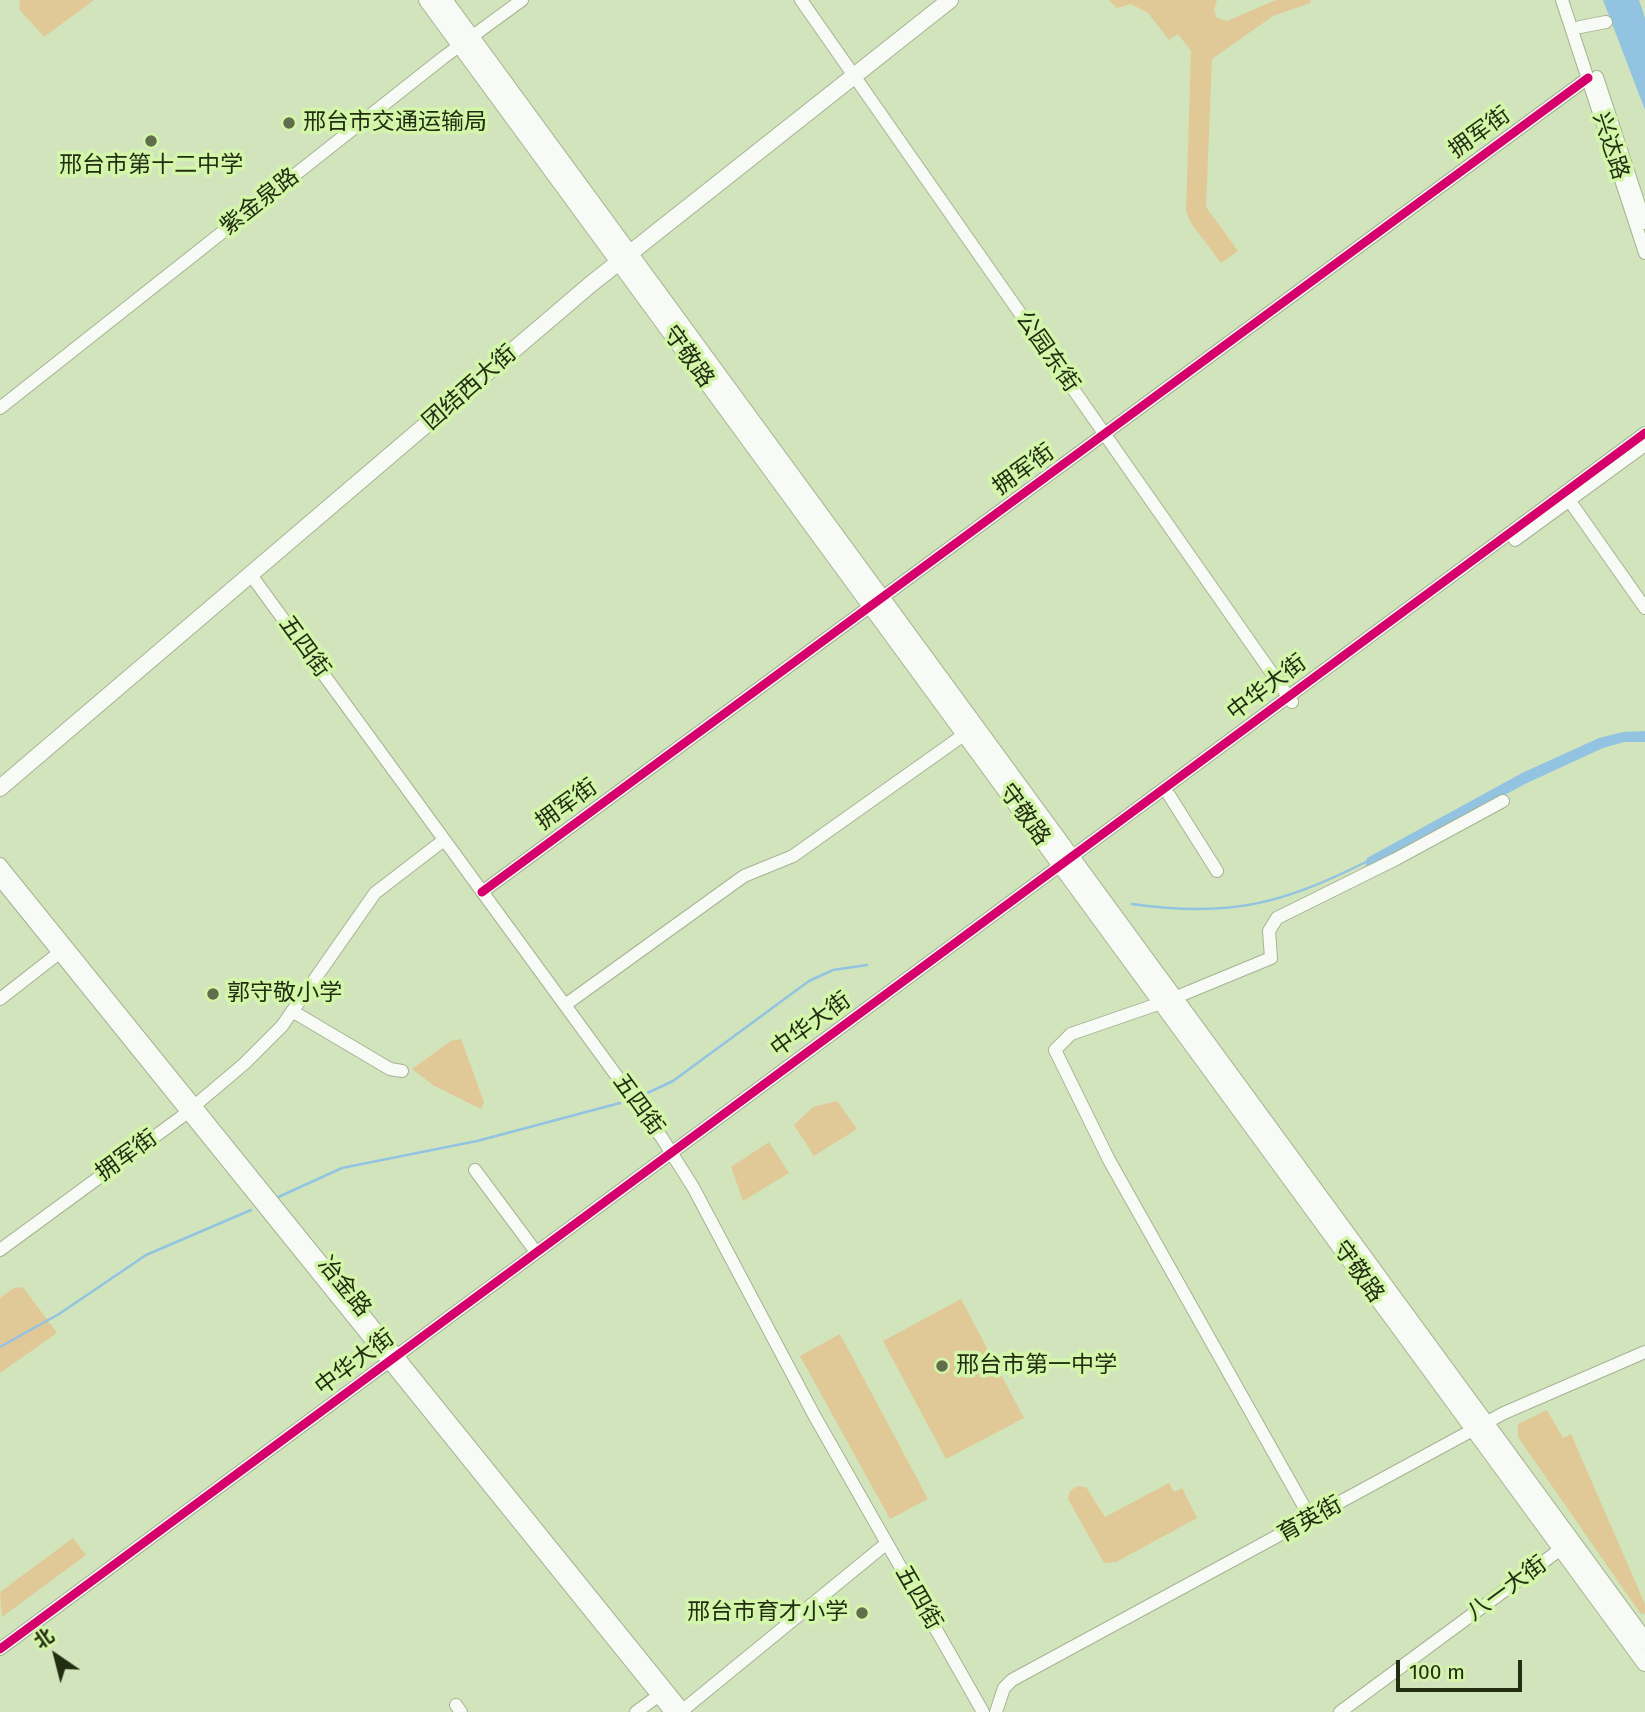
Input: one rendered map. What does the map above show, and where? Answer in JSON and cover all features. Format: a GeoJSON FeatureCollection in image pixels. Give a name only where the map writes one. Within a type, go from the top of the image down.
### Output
{"type":"FeatureCollection","features":[{"type":"Feature","properties":{"kind":"main road","name":"守敬路"},"geometry":{"type":"LineString","coordinates":[[427,0],[466,41],[1569,1548],[1645,1663]]}},
{"type":"Feature","properties":{"kind":"main road","name":"守敬路"},"geometry":{"type":"LineString","coordinates":[[444,0],[466,41]]}},
{"type":"Feature","properties":{"kind":"main road","name":"团结西大街"},"geometry":{"type":"LineString","coordinates":[[0,777],[621,254],[851,72],[936,0]]}},
{"type":"Feature","properties":{"kind":"main road","name":"团结西大街"},"geometry":{"type":"LineString","coordinates":[[851,72],[950,0]]}},
{"type":"Feature","properties":{"kind":"main road","name":"团结西大街"},"geometry":{"type":"LineString","coordinates":[[0,788],[251,575],[621,254]]}},
{"type":"Feature","properties":{"kind":"main road","name":"守敬路"},"geometry":{"type":"LineString","coordinates":[[876,602],[965,734],[1068,864]]}},
{"type":"Feature","properties":{"kind":"main road","name":"守敬路"},"geometry":{"type":"LineString","coordinates":[[1569,1548],[1645,1641]]}},
{"type":"Feature","properties":{"kind":"street","name":"紫金泉路"},"geometry":{"type":"LineString","coordinates":[[0,408],[466,41],[522,0]]}},
{"type":"Feature","properties":{"kind":"street","name":"公园东街"},"geometry":{"type":"LineString","coordinates":[[800,0],[1291,700]]}},
{"type":"Feature","properties":{"kind":"street","name":"兴达路"},"geometry":{"type":"LineString","coordinates":[[1562,0],[1645,253]]}},
{"type":"Feature","properties":{"kind":"street","name":"兴达路"},"geometry":{"type":"LineString","coordinates":[[1571,0],[1645,223]]}},
{"type":"Feature","properties":{"kind":"street"},"geometry":{"type":"LineString","coordinates":[[1580,27],[1606,22]]}},
{"type":"Feature","properties":{"kind":"street","name":"拥军街"},"geometry":{"type":"LineString","coordinates":[[482,892],[1588,78]]}},
{"type":"Feature","properties":{"kind":"street","name":"中华大街"},"geometry":{"type":"LineString","coordinates":[[1068,864],[1169,795],[1645,433]]}},
{"type":"Feature","properties":{"kind":"street","name":"中华大街"},"geometry":{"type":"LineString","coordinates":[[0,1658],[1068,864],[1645,444]]}},
{"type":"Feature","properties":{"kind":"street"},"geometry":{"type":"LineString","coordinates":[[1569,500],[1645,608]]}},
{"type":"Feature","properties":{"kind":"street","name":"五四街"},"geometry":{"type":"LineString","coordinates":[[251,575],[673,1156],[983,1712]]}},
{"type":"Feature","properties":{"kind":"street"},"geometry":{"type":"LineString","coordinates":[[565,1005],[744,876],[793,856],[965,734]]}},
{"type":"Feature","properties":{"kind":"street"},"geometry":{"type":"LineString","coordinates":[[1169,795],[1217,871]]}},
{"type":"Feature","properties":{"kind":"street"},"geometry":{"type":"LineString","coordinates":[[1311,1519],[1116,1172],[1055,1050],[1071,1034],[1168,1000],[1271,958],[1269,931],[1277,918],[1396,859],[1503,801]]}},
{"type":"Feature","properties":{"kind":"street","name":"拥军街"},"geometry":{"type":"LineString","coordinates":[[0,1250],[191,1109],[266,1043],[292,1011],[375,893],[444,840]]}},
{"type":"Feature","properties":{"kind":"street","name":"冶金路"},"geometry":{"type":"LineString","coordinates":[[0,864],[191,1109]]}},
{"type":"Feature","properties":{"kind":"street","name":"冶金路"},"geometry":{"type":"LineString","coordinates":[[0,880],[191,1109],[680,1711]]}},
{"type":"Feature","properties":{"kind":"street"},"geometry":{"type":"LineString","coordinates":[[0,999],[59,953]]}},
{"type":"Feature","properties":{"kind":"street"},"geometry":{"type":"LineString","coordinates":[[292,1011],[390,1069],[402,1071]]}},
{"type":"Feature","properties":{"kind":"street","name":"中华大街"},"geometry":{"type":"LineString","coordinates":[[0,1649],[397,1361],[536,1252],[673,1156]]}},
{"type":"Feature","properties":{"kind":"street"},"geometry":{"type":"LineString","coordinates":[[475,1170],[536,1252]]}},
{"type":"Feature","properties":{"kind":"street","name":"育英街"},"geometry":{"type":"LineString","coordinates":[[996,1712],[1004,1688],[1012,1680],[1480,1426],[1554,1389],[1645,1352]]}},
{"type":"Feature","properties":{"kind":"street","name":"冶金路"},"geometry":{"type":"LineString","coordinates":[[397,1361],[658,1696],[680,1711]]}},
{"type":"Feature","properties":{"kind":"street"},"geometry":{"type":"LineString","coordinates":[[680,1711],[887,1543]]}},
{"type":"Feature","properties":{"kind":"street","name":"八一大街"},"geometry":{"type":"LineString","coordinates":[[1340,1712],[1569,1548]]}},
{"type":"Feature","properties":{"kind":"street","name":"八一大街"},"geometry":{"type":"LineString","coordinates":[[1353,1712],[1569,1548]]}},
{"type":"Feature","properties":{"kind":"street"},"geometry":{"type":"LineString","coordinates":[[636,1712],[658,1696]]}},
{"type":"Feature","properties":{"kind":"shaded area"},"geometry":{"type":"Polygon","coordinates":[[[20,0],[94,0],[44,37],[19,9],[20,0]]]}},
{"type":"Feature","properties":{"kind":"shaded area"},"geometry":{"type":"Polygon","coordinates":[[[1109,0],[1217,0],[1214,10],[1217,18],[1227,21],[1276,0],[1311,0],[1310,3],[1273,16],[1212,59],[1206,207],[1238,251],[1221,263],[1191,223],[1186,211],[1191,51],[1178,34],[1169,40],[1148,13],[1131,4],[1117,8],[1109,0]]]}},
{"type":"Feature","properties":{"kind":"shaded area"},"geometry":{"type":"Polygon","coordinates":[[[461,1039],[484,1102],[481,1109],[433,1085],[412,1069],[451,1041],[461,1039]]]}},
{"type":"Feature","properties":{"kind":"shaded area"},"geometry":{"type":"Polygon","coordinates":[[[837,1101],[857,1129],[814,1156],[794,1125],[813,1107],[837,1101]]]}},
{"type":"Feature","properties":{"kind":"shaded area"},"geometry":{"type":"Polygon","coordinates":[[[769,1142],[789,1173],[743,1201],[731,1167],[769,1142]]]}},
{"type":"Feature","properties":{"kind":"shaded area"},"geometry":{"type":"Polygon","coordinates":[[[23,1287],[57,1333],[0,1373],[0,1298],[14,1288],[23,1287]]]}},
{"type":"Feature","properties":{"kind":"shaded area"},"geometry":{"type":"Polygon","coordinates":[[[961,1299],[1024,1418],[946,1459],[883,1341],[961,1299]]]}},
{"type":"Feature","properties":{"kind":"shaded area"},"geometry":{"type":"Polygon","coordinates":[[[840,1334],[928,1499],[890,1519],[800,1356],[840,1334]]]}},
{"type":"Feature","properties":{"kind":"shaded area"},"geometry":{"type":"Polygon","coordinates":[[[1547,1410],[1563,1438],[1571,1434],[1645,1604],[1645,1614],[1640,1613],[1518,1437],[1518,1424],[1547,1410]]]}},
{"type":"Feature","properties":{"kind":"shaded area"},"geometry":{"type":"Polygon","coordinates":[[[1169,1483],[1174,1492],[1182,1488],[1197,1518],[1116,1562],[1104,1563],[1068,1499],[1070,1491],[1077,1486],[1086,1487],[1105,1517],[1169,1483]]]}},
{"type":"Feature","properties":{"kind":"shaded area"},"geometry":{"type":"Polygon","coordinates":[[[73,1538],[86,1555],[2,1617],[0,1592],[73,1538]]]}},
{"type":"Feature","properties":{"kind":"water"},"geometry":{"type":"Polygon","coordinates":[[[1603,0],[1639,0],[1645,18],[1645,110],[1603,0]]]}},
{"type":"Feature","properties":{"kind":"water"},"geometry":{"type":"Polygon","coordinates":[[[1645,731],[1645,742],[1624,742],[1603,748],[1527,783],[1365,870],[1367,858],[1522,773],[1599,738],[1623,732],[1645,731]]]}},
{"type":"Feature","properties":{"kind":"waterway"},"geometry":{"type":"LineString","coordinates":[[1132,904],[1198,909],[1254,904],[1308,888],[1368,861]]}},
{"type":"Feature","properties":{"kind":"waterway"},"geometry":{"type":"LineString","coordinates":[[641,1096],[673,1081],[809,981],[833,970],[867,965]]}},
{"type":"Feature","properties":{"kind":"waterway"},"geometry":{"type":"LineString","coordinates":[[274,1199],[342,1168],[477,1141],[620,1103]]}},
{"type":"Feature","properties":{"kind":"waterway"},"geometry":{"type":"LineString","coordinates":[[0,1347],[59,1314],[146,1255],[251,1210]]}},
{"type":"Feature","properties":{"kind":"cycle path"},"geometry":{"type":"LineString","coordinates":[[482,892],[1588,78]]}},
{"type":"Feature","properties":{"kind":"cycle path"},"geometry":{"type":"LineString","coordinates":[[0,1649],[1645,433]]}},
{"type":"Feature","properties":{"kind":"place","name":"邢台市交通运输局"},"geometry":{"type":"Point","coordinates":[289,123]}},
{"type":"Feature","properties":{"kind":"place","name":"邢台市第十二中学"},"geometry":{"type":"Point","coordinates":[151,141]}},
{"type":"Feature","properties":{"kind":"place","name":"郭守敬小学"},"geometry":{"type":"Point","coordinates":[213,994]}},
{"type":"Feature","properties":{"kind":"place","name":"邢台市第一中学"},"geometry":{"type":"Point","coordinates":[942,1366]}},
{"type":"Feature","properties":{"kind":"place","name":"邢台市育才小学"},"geometry":{"type":"Point","coordinates":[862,1613]}}]}
